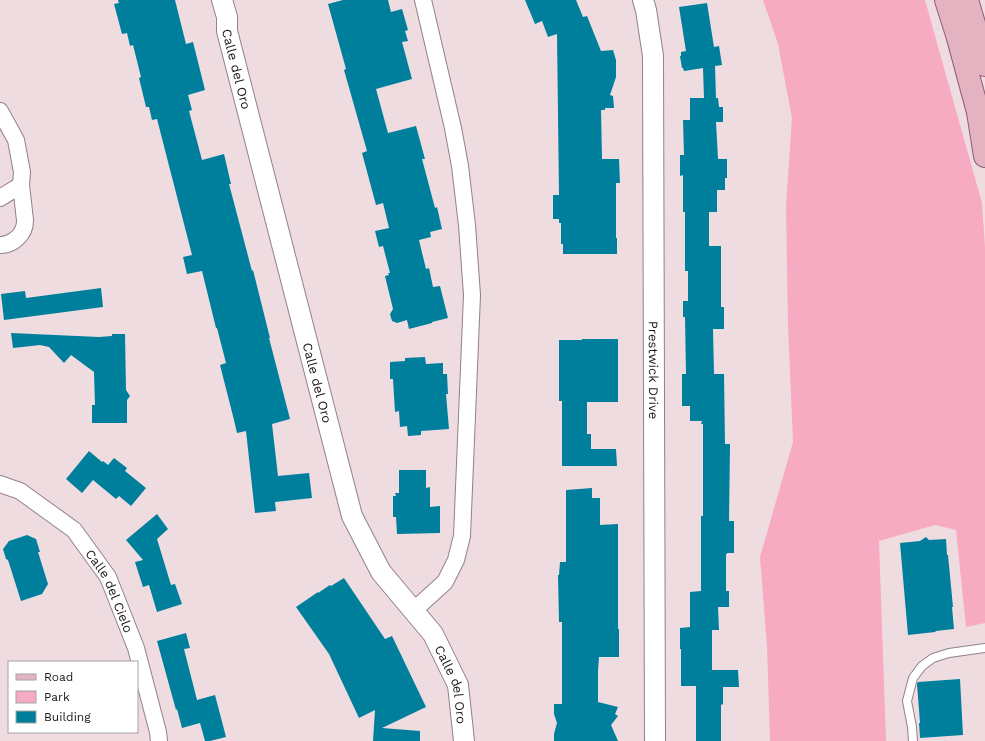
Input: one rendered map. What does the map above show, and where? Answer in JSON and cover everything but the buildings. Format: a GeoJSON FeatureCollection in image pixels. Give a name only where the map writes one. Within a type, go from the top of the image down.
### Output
{"type":"FeatureCollection","features":[{"type":"Feature","properties":{"kind":"main road"},"geometry":{"type":"LineString","coordinates":[[946,0],[978,112],[985,156]]}},
{"type":"Feature","properties":{"kind":"main road"},"geometry":{"type":"LineString","coordinates":[[966,0],[985,65]]}},
{"type":"Feature","properties":{"kind":"street","name":"Calle del Oro"},"geometry":{"type":"LineString","coordinates":[[222,0],[227,17],[228,31],[352,516],[381,572],[433,634],[458,685],[464,741]]}},
{"type":"Feature","properties":{"kind":"street"},"geometry":{"type":"LineString","coordinates":[[413,611],[445,582],[456,560],[462,536],[472,295],[467,225],[460,166],[453,128],[424,0]]}},
{"type":"Feature","properties":{"kind":"street","name":"Prestwick Drive"},"geometry":{"type":"LineString","coordinates":[[642,0],[646,10],[653,56],[655,741]]}},
{"type":"Feature","properties":{"kind":"street"},"geometry":{"type":"LineString","coordinates":[[0,111],[16,140],[22,172],[21,185],[25,220],[24,229],[19,236],[13,242],[0,245]]}},
{"type":"Feature","properties":{"kind":"street"},"geometry":{"type":"LineString","coordinates":[[0,198],[21,185]]}},
{"type":"Feature","properties":{"kind":"street","name":"Calle del Cielo"},"geometry":{"type":"LineString","coordinates":[[0,484],[20,491],[74,530],[108,577],[136,648],[159,741]]}},
{"type":"Feature","properties":{"kind":"lane"},"geometry":{"type":"LineString","coordinates":[[913,741],[907,701],[912,678],[922,666],[933,658],[949,653],[985,648]]}},
{"type":"Feature","properties":{"kind":"green space"},"geometry":{"type":"Polygon","coordinates":[[[763,0],[925,0],[982,203],[985,247],[985,623],[966,627],[956,530],[935,525],[879,541],[886,741],[770,741],[767,647],[760,557],[793,442],[788,327],[786,205],[792,118],[778,44],[763,0]]]}}]}
